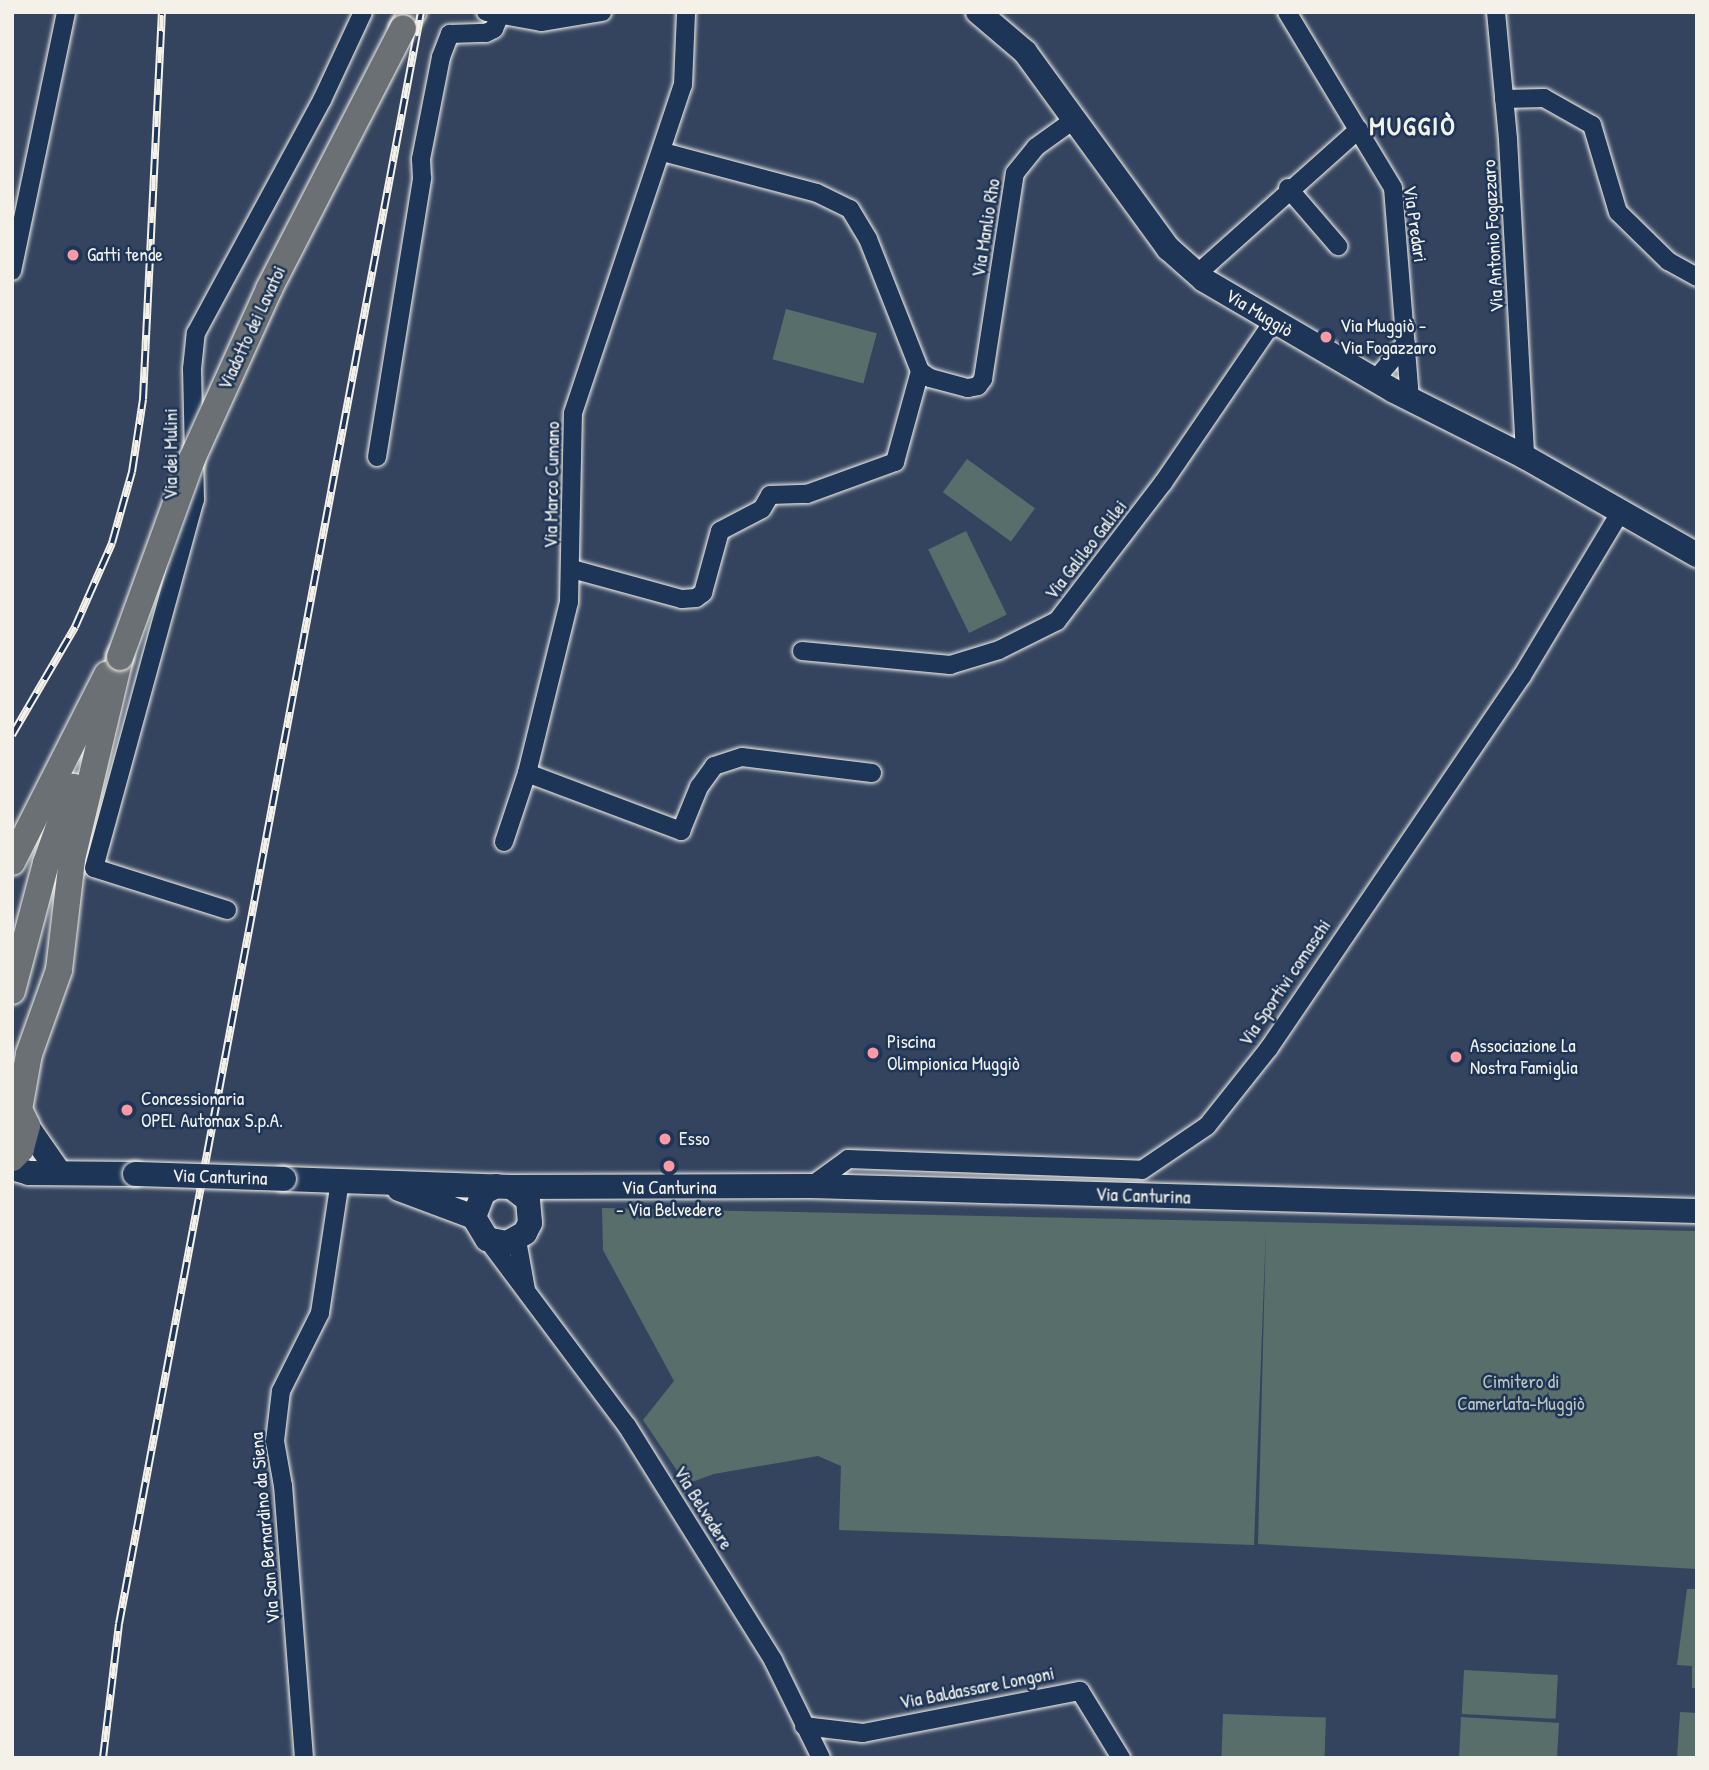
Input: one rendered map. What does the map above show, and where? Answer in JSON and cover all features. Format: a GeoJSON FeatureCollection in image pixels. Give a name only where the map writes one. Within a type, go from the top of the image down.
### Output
{"type":"FeatureCollection","features":[{"type":"Feature","properties":{"kind":"main road","name":"Viadotto dei Lavatoi"},"geometry":{"type":"LineString","coordinates":[[120,657],[192,459],[263,301],[413,12]]}},
{"type":"Feature","properties":{"kind":"main road","name":"Via Muggiò"},"geometry":{"type":"LineString","coordinates":[[978,12],[1025,52],[1153,228],[1197,274],[1273,322],[1375,380],[1525,457],[1697,555]]}},
{"type":"Feature","properties":{"kind":"main road"},"geometry":{"type":"LineString","coordinates":[[12,862],[96,691],[120,657]]}},
{"type":"Feature","properties":{"kind":"main road"},"geometry":{"type":"LineString","coordinates":[[12,991],[46,863],[120,657]]}},
{"type":"Feature","properties":{"kind":"main road"},"geometry":{"type":"LineString","coordinates":[[12,1158],[21,1149],[20,1108],[29,1054],[59,970],[72,859],[120,657]]}},
{"type":"Feature","properties":{"kind":"main road"},"geometry":{"type":"LineString","coordinates":[[20,1108],[59,1171]]}},
{"type":"Feature","properties":{"kind":"main road","name":"Via Canturina"},"geometry":{"type":"LineString","coordinates":[[12,1168],[29,1173],[59,1171],[503,1187],[589,1184],[811,1186],[1697,1211]]}},
{"type":"Feature","properties":{"kind":"main road","name":"Via Canturina"},"geometry":{"type":"LineString","coordinates":[[382,1181],[474,1217]]}},
{"type":"Feature","properties":{"kind":"main road","name":"Via Canturina"},"geometry":{"type":"LineString","coordinates":[[531,1209],[589,1184]]}},
{"type":"Feature","properties":{"kind":"main road"},"geometry":{"type":"LineString","coordinates":[[503,1187],[521,1192],[531,1209],[530,1223],[517,1240],[497,1243],[487,1239],[474,1217],[483,1193],[503,1187]]}},
{"type":"Feature","properties":{"kind":"street"},"geometry":{"type":"LineString","coordinates":[[12,271],[66,12]]}},
{"type":"Feature","properties":{"kind":"street","name":"Via dei Mulini"},"geometry":{"type":"LineString","coordinates":[[227,910],[94,868],[195,500],[192,369],[196,333],[321,100],[363,12]]}},
{"type":"Feature","properties":{"kind":"street"},"geometry":{"type":"LineString","coordinates":[[377,457],[422,178],[421,159],[441,57],[450,34],[486,33],[494,29],[493,13],[541,22],[602,12]]}},
{"type":"Feature","properties":{"kind":"street","name":"Via Marco Cumano"},"geometry":{"type":"LineString","coordinates":[[504,842],[527,773],[569,602],[572,569],[573,413],[663,152],[683,85],[686,12]]}},
{"type":"Feature","properties":{"kind":"street","name":"Via Predari"},"geometry":{"type":"LineString","coordinates":[[1287,12],[1393,188],[1410,399]]}},
{"type":"Feature","properties":{"kind":"street","name":"Via Antonio Fogazzaro"},"geometry":{"type":"LineString","coordinates":[[1496,12],[1504,99],[1525,457]]}},
{"type":"Feature","properties":{"kind":"street"},"geometry":{"type":"LineString","coordinates":[[1504,99],[1544,98],[1592,125],[1618,212],[1668,261],[1697,277]]}},
{"type":"Feature","properties":{"kind":"street","name":"Via Manlio Rho"},"geometry":{"type":"LineString","coordinates":[[920,371],[968,388],[978,387],[985,369],[1015,173],[1036,147],[1075,119]]}},
{"type":"Feature","properties":{"kind":"street"},"geometry":{"type":"LineString","coordinates":[[1197,274],[1288,188],[1359,129]]}},
{"type":"Feature","properties":{"kind":"street"},"geometry":{"type":"LineString","coordinates":[[572,569],[682,599],[696,598],[703,593],[720,531],[762,509],[770,495],[807,494],[895,462],[920,371],[868,239],[850,209],[817,193],[663,152]]}},
{"type":"Feature","properties":{"kind":"street"},"geometry":{"type":"LineString","coordinates":[[1288,188],[1338,246]]}},
{"type":"Feature","properties":{"kind":"street","name":"Via Galileo Galilei"},"geometry":{"type":"LineString","coordinates":[[802,651],[950,665],[999,650],[1057,621],[1155,494],[1273,322]]}},
{"type":"Feature","properties":{"kind":"street"},"geometry":{"type":"LineString","coordinates":[[1375,380],[1406,343]]}},
{"type":"Feature","properties":{"kind":"street","name":"Via Sportivi comaschi"},"geometry":{"type":"LineString","coordinates":[[811,1186],[848,1159],[1142,1170],[1207,1126],[1269,1048],[1522,676],[1621,511]]}},
{"type":"Feature","properties":{"kind":"street"},"geometry":{"type":"LineString","coordinates":[[527,773],[681,831],[699,787],[714,766],[742,757],[872,773]]}},
{"type":"Feature","properties":{"kind":"street","name":"Via San Bernardino da Siena"},"geometry":{"type":"LineString","coordinates":[[304,1758],[283,1486],[275,1441],[281,1391],[320,1313],[340,1180]]}},
{"type":"Feature","properties":{"kind":"street","name":"Via Belvedere"},"geometry":{"type":"LineString","coordinates":[[487,1239],[627,1426],[773,1660],[821,1758]]}},
{"type":"Feature","properties":{"kind":"street","name":"Via Belvedere"},"geometry":{"type":"LineString","coordinates":[[517,1240],[527,1294]]}},
{"type":"Feature","properties":{"kind":"street","name":"Via Baldassare Longoni"},"geometry":{"type":"LineString","coordinates":[[804,1726],[863,1733],[1080,1690],[1121,1758]]}},
{"type":"Feature","properties":{"kind":"green space"},"geometry":{"type":"Polygon","coordinates":[[[786,309],[877,333],[863,384],[773,359],[786,309]]]}},
{"type":"Feature","properties":{"kind":"green space"},"geometry":{"type":"Polygon","coordinates":[[[967,459],[1035,508],[1011,542],[943,492],[967,459]]]}},
{"type":"Feature","properties":{"kind":"green space"},"geometry":{"type":"Polygon","coordinates":[[[966,531],[1007,615],[969,633],[928,549],[966,531]]]}},
{"type":"Feature","properties":{"kind":"green space","name":"Cimitero di Camerlata-Muggiò"},"geometry":{"type":"Polygon","coordinates":[[[602,1208],[1697,1231],[1697,1569],[1258,1544],[1266,1227],[1254,1545],[839,1530],[841,1466],[818,1456],[714,1474],[686,1484],[643,1420],[674,1381],[603,1250],[602,1208]]]}},
{"type":"Feature","properties":{"kind":"green space"},"geometry":{"type":"Polygon","coordinates":[[[1687,1589],[1697,1589],[1697,1688],[1692,1688],[1692,1666],[1677,1665],[1687,1589]]]}},
{"type":"Feature","properties":{"kind":"green space"},"geometry":{"type":"Polygon","coordinates":[[[1464,1670],[1558,1675],[1556,1719],[1462,1714],[1464,1670]]]}},
{"type":"Feature","properties":{"kind":"green space"},"geometry":{"type":"Polygon","coordinates":[[[1680,1712],[1697,1713],[1697,1758],[1677,1758],[1680,1712]]]}},
{"type":"Feature","properties":{"kind":"green space"},"geometry":{"type":"Polygon","coordinates":[[[1223,1714],[1326,1718],[1325,1758],[1221,1758],[1223,1714]]]}},
{"type":"Feature","properties":{"kind":"green space"},"geometry":{"type":"Polygon","coordinates":[[[1461,1717],[1559,1723],[1557,1758],[1459,1758],[1461,1717]]]}},
{"type":"Feature","properties":{"kind":"railway"},"geometry":{"type":"LineString","coordinates":[[12,735],[75,627],[112,543],[132,472],[143,399],[162,12]]}},
{"type":"Feature","properties":{"kind":"railway"},"geometry":{"type":"LineString","coordinates":[[103,1758],[119,1624],[421,12]]}},
{"type":"Feature","properties":{"kind":"place","name":"Gatti tende"},"geometry":{"type":"Point","coordinates":[73,255]}},
{"type":"Feature","properties":{"kind":"place","name":"Via Muggiò - Via Fogazzaro"},"geometry":{"type":"Point","coordinates":[1326,337]}},
{"type":"Feature","properties":{"kind":"place","name":"Piscina Olimpionica Muggiò"},"geometry":{"type":"Point","coordinates":[873,1053]}},
{"type":"Feature","properties":{"kind":"place","name":"Associazione La Nostra Famiglia"},"geometry":{"type":"Point","coordinates":[1456,1057]}},
{"type":"Feature","properties":{"kind":"place","name":"Concessionaria OPEL Automax S.p.A."},"geometry":{"type":"Point","coordinates":[127,1110]}},
{"type":"Feature","properties":{"kind":"place","name":"Esso"},"geometry":{"type":"Point","coordinates":[665,1139]}},
{"type":"Feature","properties":{"kind":"place","name":"Via Canturina - Via Belvedere"},"geometry":{"type":"Point","coordinates":[669,1166]}},
{"type":"Feature","properties":{"kind":"district","name":"MUGGIÒ"},"geometry":{"type":"Point","coordinates":[1413,126]}}]}
